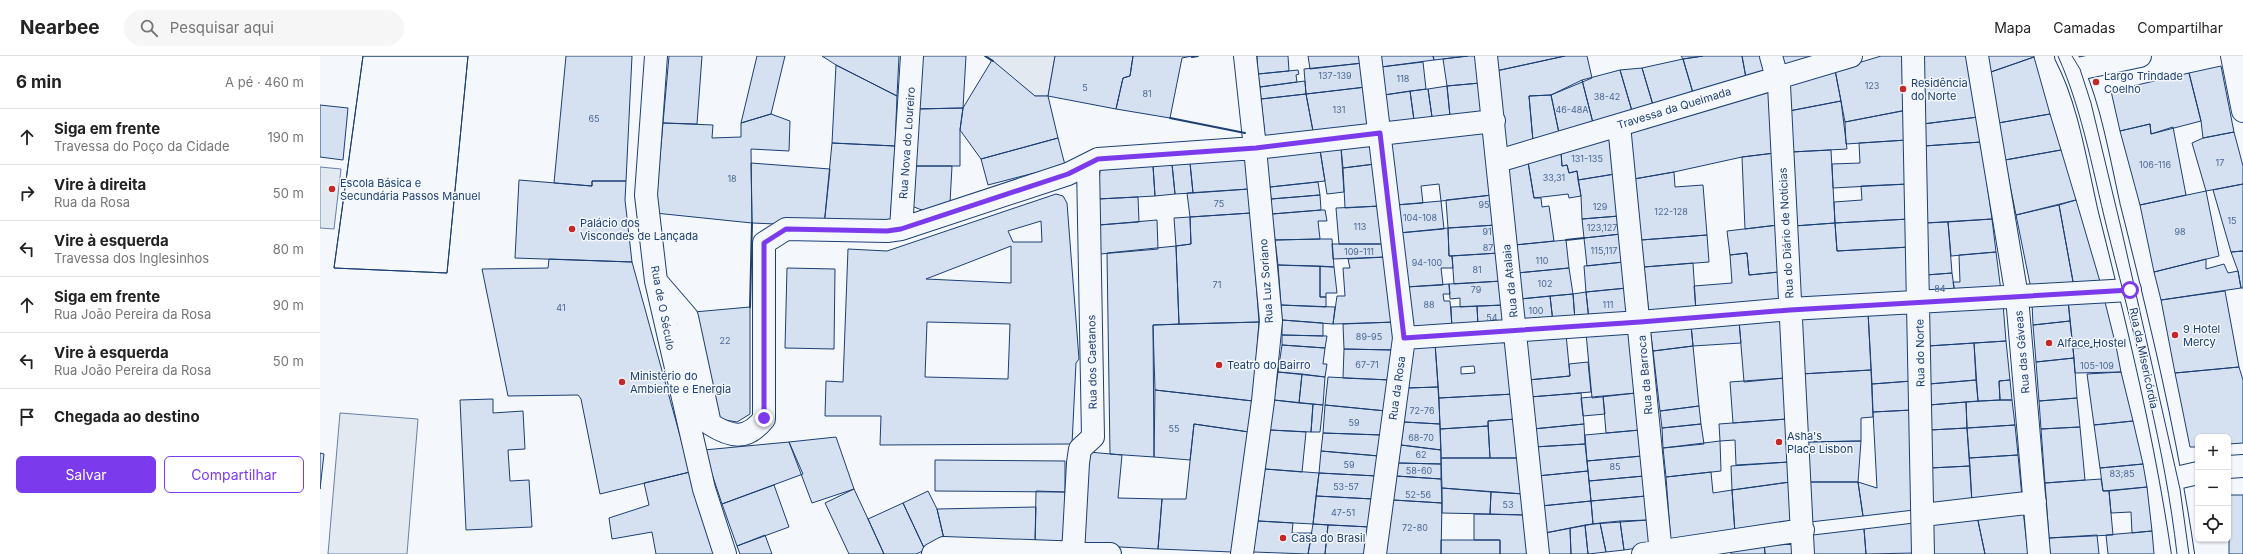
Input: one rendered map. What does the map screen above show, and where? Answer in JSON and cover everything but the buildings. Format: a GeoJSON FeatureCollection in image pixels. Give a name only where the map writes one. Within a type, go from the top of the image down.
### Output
{"type":"FeatureCollection","features":[{"type":"Feature","properties":{"kind":"street","name":"Rua de O Século"},"geometry":{"type":"LineString","coordinates":[[656,56],[646,195],[656,280],[704,489],[725,554]]}},
{"type":"Feature","properties":{"kind":"street","name":"Rua Nova do Loureiro"},"geometry":{"type":"LineString","coordinates":[[901,229],[912,56]]}},
{"type":"Feature","properties":{"kind":"street","name":"Rua Luz Soriano"},"geometry":{"type":"LineString","coordinates":[[1242,554],[1263,401],[1271,321],[1256,148],[1245,56]]}},
{"type":"Feature","properties":{"kind":"street","name":"Rua da Rosa"},"geometry":{"type":"LineString","coordinates":[[1370,56],[1404,338],[1375,554]]}},
{"type":"Feature","properties":{"kind":"street","name":"Rua da Atalaia"},"geometry":{"type":"LineString","coordinates":[[1486,56],[1494,121],[1538,554]]}},
{"type":"Feature","properties":{"kind":"street","name":"Rua do Diário de Notícias"},"geometry":{"type":"LineString","coordinates":[[1771,56],[1779,85],[1803,530],[1803,554]]}},
{"type":"Feature","properties":{"kind":"street","name":"Travessa da Queimada"},"geometry":{"type":"LineString","coordinates":[[1498,161],[1851,56]]}},
{"type":"Feature","properties":{"kind":"street","name":"Rua do Norte"},"geometry":{"type":"LineString","coordinates":[[1913,56],[1923,554]]}},
{"type":"Feature","properties":{"kind":"street","name":"Rua das Gáveas"},"geometry":{"type":"LineString","coordinates":[[1977,56],[2017,297],[2039,554]]}},
{"type":"Feature","properties":{"kind":"street"},"geometry":{"type":"LineString","coordinates":[[2070,63],[2140,56]]}},
{"type":"Feature","properties":{"kind":"street"},"geometry":{"type":"LineString","coordinates":[[2232,56],[2243,110]]}},
{"type":"Feature","properties":{"kind":"street","name":"Rua da Misericórdia"},"geometry":{"type":"LineString","coordinates":[[2070,63],[2084,104],[2130,290],[2172,479],[2183,554]]}},
{"type":"Feature","properties":{"kind":"street"},"geometry":{"type":"LineString","coordinates":[[656,280],[687,317],[710,424],[726,434],[744,434],[754,430],[764,418],[764,243],[786,229],[887,231],[901,229],[1068,174],[1098,159],[1256,148],[1494,121]]}},
{"type":"Feature","properties":{"kind":"street","name":"Rua da Barroca"},"geometry":{"type":"LineString","coordinates":[[1619,125],[1640,322],[1655,553]]}},
{"type":"Feature","properties":{"kind":"street","name":"Rua dos Caetanos"},"geometry":{"type":"LineString","coordinates":[[1073,553],[1080,449],[1094,437],[1088,165]]}},
{"type":"Feature","properties":{"kind":"street"},"geometry":{"type":"LineString","coordinates":[[1404,338],[1790,310],[2130,290]]}},
{"type":"Feature","properties":{"kind":"street"},"geometry":{"type":"LineString","coordinates":[[2231,467],[2243,466]]}},
{"type":"Feature","properties":{"kind":"street"},"geometry":{"type":"LineString","coordinates":[[2172,479],[2195,474]]}},
{"type":"Feature","properties":{"kind":"street"},"geometry":{"type":"LineString","coordinates":[[1923,515],[2035,502]]}},
{"type":"Feature","properties":{"kind":"street"},"geometry":{"type":"LineString","coordinates":[[1655,553],[1803,530]]}},
{"type":"Feature","properties":{"kind":"street"},"geometry":{"type":"LineString","coordinates":[[934,554],[944,548],[1110,554]]}},
{"type":"Feature","properties":{"kind":"shaded area"},"geometry":{"type":"Polygon","coordinates":[[[985,56],[1055,56],[1048,96],[1035,96],[985,56]]]}},
{"type":"Feature","properties":{"kind":"shaded area"},"geometry":{"type":"Polygon","coordinates":[[[320,167],[341,169],[334,229],[320,228],[320,167]]]}},
{"type":"Feature","properties":{"kind":"shaded area"},"geometry":{"type":"Polygon","coordinates":[[[340,413],[418,419],[407,554],[328,554],[340,413]]]}},
{"type":"Feature","properties":{"kind":"tram line"},"geometry":{"type":"LineString","coordinates":[[2058,56],[2082,124],[2149,396],[2172,514],[2177,554]]}},
{"type":"Feature","properties":{"kind":"tram line"},"geometry":{"type":"LineString","coordinates":[[2072,56],[2080,69],[2091,103],[2122,232],[2180,489],[2189,554]]}},
{"type":"Feature","properties":{"kind":"wall"},"geometry":{"type":"LineString","coordinates":[[985,56],[993,61]]}},
{"type":"Feature","properties":{"kind":"wall"},"geometry":{"type":"LineString","coordinates":[[1192,57],[1198,56]]}},
{"type":"Feature","properties":{"kind":"wall"},"geometry":{"type":"LineString","coordinates":[[1170,118],[1245,133]]}},
{"type":"Feature","properties":{"kind":"wall"},"geometry":{"type":"LineString","coordinates":[[750,307],[752,223]]}},
{"type":"Feature","properties":{"kind":"wall"},"geometry":{"type":"LineString","coordinates":[[1566,240],[1584,238]]}},
{"type":"Feature","properties":{"kind":"place","name":"Largo Trindade Coelho"},"geometry":{"type":"Point","coordinates":[2096,82]}},
{"type":"Feature","properties":{"kind":"place","name":"Residência do Norte"},"geometry":{"type":"Point","coordinates":[1903,89]}},
{"type":"Feature","properties":{"kind":"place","name":"Escola Básica e Secundária Passos Manuel"},"geometry":{"type":"Point","coordinates":[332,189]}},
{"type":"Feature","properties":{"kind":"place","name":"Palácio dos Viscondes de Lançada"},"geometry":{"type":"Point","coordinates":[572,229]}},
{"type":"Feature","properties":{"kind":"place","name":"9 Hotel Mercy"},"geometry":{"type":"Point","coordinates":[2175,335]}},
{"type":"Feature","properties":{"kind":"place","name":"Alface Hostel"},"geometry":{"type":"Point","coordinates":[2049,343]}},
{"type":"Feature","properties":{"kind":"place","name":"Teatro do Bairro"},"geometry":{"type":"Point","coordinates":[1219,365]}},
{"type":"Feature","properties":{"kind":"place","name":"Ministério do Ambiente e Energia"},"geometry":{"type":"Point","coordinates":[622,382]}},
{"type":"Feature","properties":{"kind":"place","name":"Asha's Place Lisbon"},"geometry":{"type":"Point","coordinates":[1779,442]}},
{"type":"Feature","properties":{"kind":"place","name":"Casa do Brasil"},"geometry":{"type":"Point","coordinates":[1283,538]}},
{"type":"Feature","properties":{"kind":"route"},"geometry":{"type":"LineString","coordinates":[[764,418],[764,243],[786,229],[887,231],[901,229],[1068,174],[1098,159],[1256,148],[1380,133],[1404,338],[1790,310],[2130,290]]}}]}
